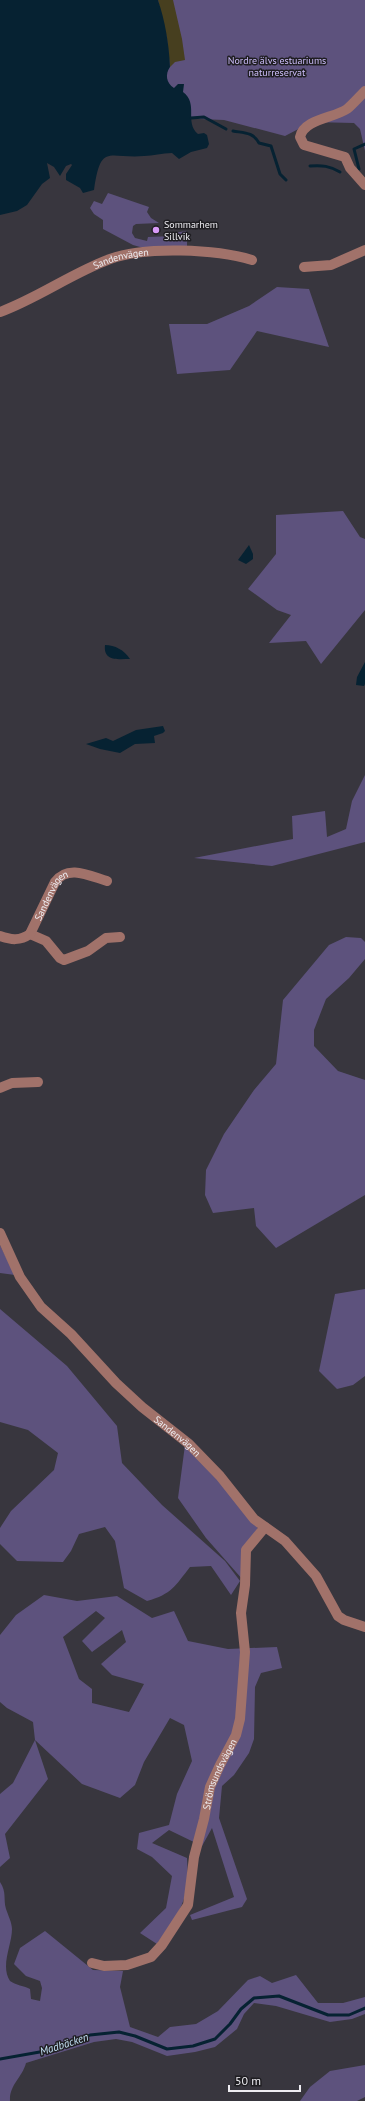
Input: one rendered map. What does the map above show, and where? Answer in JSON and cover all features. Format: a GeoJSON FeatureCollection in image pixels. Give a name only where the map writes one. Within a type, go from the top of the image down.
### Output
{"type":"FeatureCollection","features":[{"type":"Feature","properties":{"kind":"street"},"geometry":{"type":"LineString","coordinates":[[365,91],[347,109],[311,124],[303,130],[300,138],[304,145],[345,157],[354,173],[365,185]]}},
{"type":"Feature","properties":{"kind":"street"},"geometry":{"type":"LineString","coordinates":[[304,267],[331,265],[365,250]]}},
{"type":"Feature","properties":{"kind":"street","name":"Sandenvägen"},"geometry":{"type":"LineString","coordinates":[[0,312],[108,260],[135,252],[216,253],[252,260]]}},
{"type":"Feature","properties":{"kind":"street","name":"Sandenvägen"},"geometry":{"type":"LineString","coordinates":[[0,936],[15,940],[24,938],[30,934],[55,882],[61,875],[70,872],[80,872],[107,881]]}},
{"type":"Feature","properties":{"kind":"street","name":"Sandenvägen"},"geometry":{"type":"LineString","coordinates":[[30,934],[46,941],[60,958],[64,960],[88,951],[106,938],[120,937]]}},
{"type":"Feature","properties":{"kind":"street"},"geometry":{"type":"LineString","coordinates":[[0,1088],[12,1083],[38,1082]]}},
{"type":"Feature","properties":{"kind":"street","name":"Sandenvägen"},"geometry":{"type":"LineString","coordinates":[[0,1232],[24,1285],[41,1307],[71,1334],[116,1383],[142,1407],[189,1444],[220,1476],[249,1514],[285,1541],[312,1570],[338,1616],[344,1620],[365,1627]]}},
{"type":"Feature","properties":{"kind":"street","name":"Strömsundsvägen"},"geometry":{"type":"LineString","coordinates":[[92,1963],[104,1966],[127,1965],[151,1957],[162,1944],[188,1905],[194,1857],[204,1819],[210,1787],[236,1735],[240,1719],[245,1652],[240,1613],[245,1585],[246,1550],[265,1527]]}},
{"type":"Feature","properties":{"kind":"green space","name":"Nordre älvs estuariums naturreservat"},"geometry":{"type":"Polygon","coordinates":[[[0,0],[365,0],[365,151],[360,129],[354,123],[312,122],[285,136],[224,120],[151,117],[0,0]]]}},
{"type":"Feature","properties":{"kind":"green space"},"geometry":{"type":"Polygon","coordinates":[[[108,193],[149,207],[147,212],[151,218],[159,223],[136,224],[133,226],[132,233],[135,238],[147,241],[148,237],[174,236],[175,233],[185,231],[187,232],[187,248],[147,249],[133,245],[103,229],[103,220],[94,214],[90,208],[94,201],[102,204],[108,193]]]}},
{"type":"Feature","properties":{"kind":"green space"},"geometry":{"type":"Polygon","coordinates":[[[277,287],[309,289],[329,347],[257,331],[230,370],[177,374],[169,324],[207,324],[249,306],[277,287]]]}},
{"type":"Feature","properties":{"kind":"green space"},"geometry":{"type":"Polygon","coordinates":[[[343,511],[360,537],[365,539],[365,610],[321,664],[306,641],[269,643],[291,615],[277,610],[248,589],[276,554],[276,515],[343,511]]]}},
{"type":"Feature","properties":{"kind":"green space"},"geometry":{"type":"Polygon","coordinates":[[[365,775],[365,842],[272,866],[194,858],[293,839],[292,816],[325,811],[327,837],[346,829],[352,801],[365,775]]]}},
{"type":"Feature","properties":{"kind":"green space"},"geometry":{"type":"Polygon","coordinates":[[[346,937],[361,938],[365,942],[365,959],[349,978],[326,999],[314,1030],[314,1046],[338,1071],[365,1080],[365,1195],[276,1248],[256,1226],[254,1208],[213,1213],[205,1195],[206,1170],[224,1134],[254,1090],[276,1064],[283,1000],[329,945],[346,937]]]}},
{"type":"Feature","properties":{"kind":"green space"},"geometry":{"type":"Polygon","coordinates":[[[0,1245],[15,1275],[0,1273],[0,1245]]]}},
{"type":"Feature","properties":{"kind":"green space"},"geometry":{"type":"Polygon","coordinates":[[[365,1289],[365,1376],[353,1385],[337,1389],[319,1371],[335,1294],[365,1289]]]}},
{"type":"Feature","properties":{"kind":"green space"},"geometry":{"type":"Polygon","coordinates":[[[0,1309],[67,1366],[117,1426],[122,1463],[162,1505],[225,1561],[240,1581],[231,1595],[211,1566],[190,1567],[168,1592],[147,1601],[124,1588],[115,1541],[105,1527],[79,1534],[71,1551],[63,1562],[17,1561],[0,1544],[0,1528],[11,1511],[54,1470],[58,1453],[28,1430],[0,1422],[0,1309]]]}},
{"type":"Feature","properties":{"kind":"green space"},"geometry":{"type":"Polygon","coordinates":[[[185,1445],[201,1459],[257,1525],[258,1531],[243,1551],[243,1580],[206,1538],[178,1498],[185,1445]]]}},
{"type":"Feature","properties":{"kind":"green space"},"geometry":{"type":"Polygon","coordinates":[[[44,1595],[77,1601],[117,1596],[152,1618],[174,1611],[188,1641],[228,1649],[277,1647],[282,1668],[261,1673],[255,1687],[254,1739],[249,1753],[234,1775],[222,1786],[219,1818],[247,1899],[242,1907],[192,1920],[190,1915],[234,1897],[212,1828],[202,1846],[169,1830],[152,1843],[187,1858],[188,1872],[185,1895],[182,1905],[172,1923],[157,1944],[140,1933],[166,1908],[172,1876],[152,1857],[137,1849],[139,1833],[169,1825],[177,1794],[192,1761],[184,1725],[170,1718],[144,1762],[135,1785],[120,1798],[82,1784],[35,1740],[33,1722],[7,1708],[0,1702],[0,1635],[16,1615],[44,1595]],[[96,1611],[63,1637],[79,1679],[92,1689],[92,1703],[129,1712],[144,1684],[112,1675],[101,1664],[126,1642],[122,1630],[92,1652],[82,1641],[105,1618],[96,1611]]]}},
{"type":"Feature","properties":{"kind":"green space"},"geometry":{"type":"Polygon","coordinates":[[[35,1740],[48,1779],[5,1834],[10,1858],[0,1867],[0,1794],[13,1783],[35,1740]]]}},
{"type":"Feature","properties":{"kind":"green space"},"geometry":{"type":"Polygon","coordinates":[[[0,1882],[4,1892],[5,1905],[12,1927],[12,1935],[6,1962],[7,1975],[10,1981],[30,1989],[31,1999],[40,2001],[42,1988],[40,1981],[26,1976],[14,1964],[20,1948],[45,1931],[93,1970],[123,1971],[120,1987],[130,2027],[158,2037],[170,2027],[196,2024],[218,2011],[248,1980],[260,1976],[272,1983],[296,1975],[318,2003],[343,2003],[365,1997],[365,2014],[352,2019],[330,2022],[276,2006],[254,2003],[244,2014],[237,2029],[215,2047],[195,2052],[167,2056],[132,2042],[116,2039],[94,2042],[26,2063],[12,2090],[10,2101],[0,2101],[0,1882]]]}},
{"type":"Feature","properties":{"kind":"green space"},"geometry":{"type":"Polygon","coordinates":[[[365,2065],[365,2097],[357,2101],[300,2101],[310,2087],[330,2071],[365,2065]]]}},
{"type":"Feature","properties":{"kind":"sand"},"geometry":{"type":"Polygon","coordinates":[[[158,0],[173,0],[182,39],[185,60],[175,62],[170,67],[167,39],[158,0]]]}},
{"type":"Feature","properties":{"kind":"water"},"geometry":{"type":"Polygon","coordinates":[[[0,0],[158,0],[165,24],[169,50],[170,67],[167,78],[169,84],[174,88],[178,84],[184,84],[183,92],[188,97],[190,102],[192,124],[198,134],[204,133],[207,135],[209,144],[207,148],[191,152],[179,159],[172,153],[147,156],[108,156],[103,159],[100,165],[94,190],[83,193],[80,188],[66,180],[66,174],[72,165],[71,164],[66,166],[60,176],[54,167],[47,163],[50,178],[42,184],[27,205],[17,211],[0,215],[0,0]]]}},
{"type":"Feature","properties":{"kind":"water"},"geometry":{"type":"Polygon","coordinates":[[[249,545],[253,554],[253,559],[246,564],[238,560],[249,545]]]}},
{"type":"Feature","properties":{"kind":"water"},"geometry":{"type":"Polygon","coordinates":[[[105,645],[119,649],[130,659],[117,659],[109,657],[105,650],[105,645]]]}},
{"type":"Feature","properties":{"kind":"water"},"geometry":{"type":"Polygon","coordinates":[[[365,662],[365,684],[364,686],[356,685],[357,677],[365,662]]]}},
{"type":"Feature","properties":{"kind":"water"},"geometry":{"type":"Polygon","coordinates":[[[163,726],[165,731],[154,736],[155,743],[135,744],[120,753],[100,749],[86,744],[106,738],[113,741],[136,730],[163,726]]]}},
{"type":"Feature","properties":{"kind":"waterway"},"geometry":{"type":"LineString","coordinates":[[191,118],[204,117],[226,129]]}},
{"type":"Feature","properties":{"kind":"waterway"},"geometry":{"type":"LineString","coordinates":[[233,131],[251,135],[257,139],[259,143],[271,146],[280,174],[286,180]]}},
{"type":"Feature","properties":{"kind":"waterway"},"geometry":{"type":"LineString","coordinates":[[359,169],[354,149],[365,144]]}},
{"type":"Feature","properties":{"kind":"waterway"},"geometry":{"type":"LineString","coordinates":[[310,166],[326,166],[340,172]]}},
{"type":"Feature","properties":{"kind":"waterway","name":"Madbäcken"},"geometry":{"type":"LineString","coordinates":[[0,2059],[51,2050],[68,2045],[90,2035],[119,2032],[135,2036],[167,2049],[193,2046],[215,2039],[230,2024],[241,2009],[254,1998],[279,1996],[328,2015],[349,2015],[365,2008]]}},
{"type":"Feature","properties":{"kind":"place","name":"Sommarhem Sillvik"},"geometry":{"type":"Point","coordinates":[156,230]}}]}
